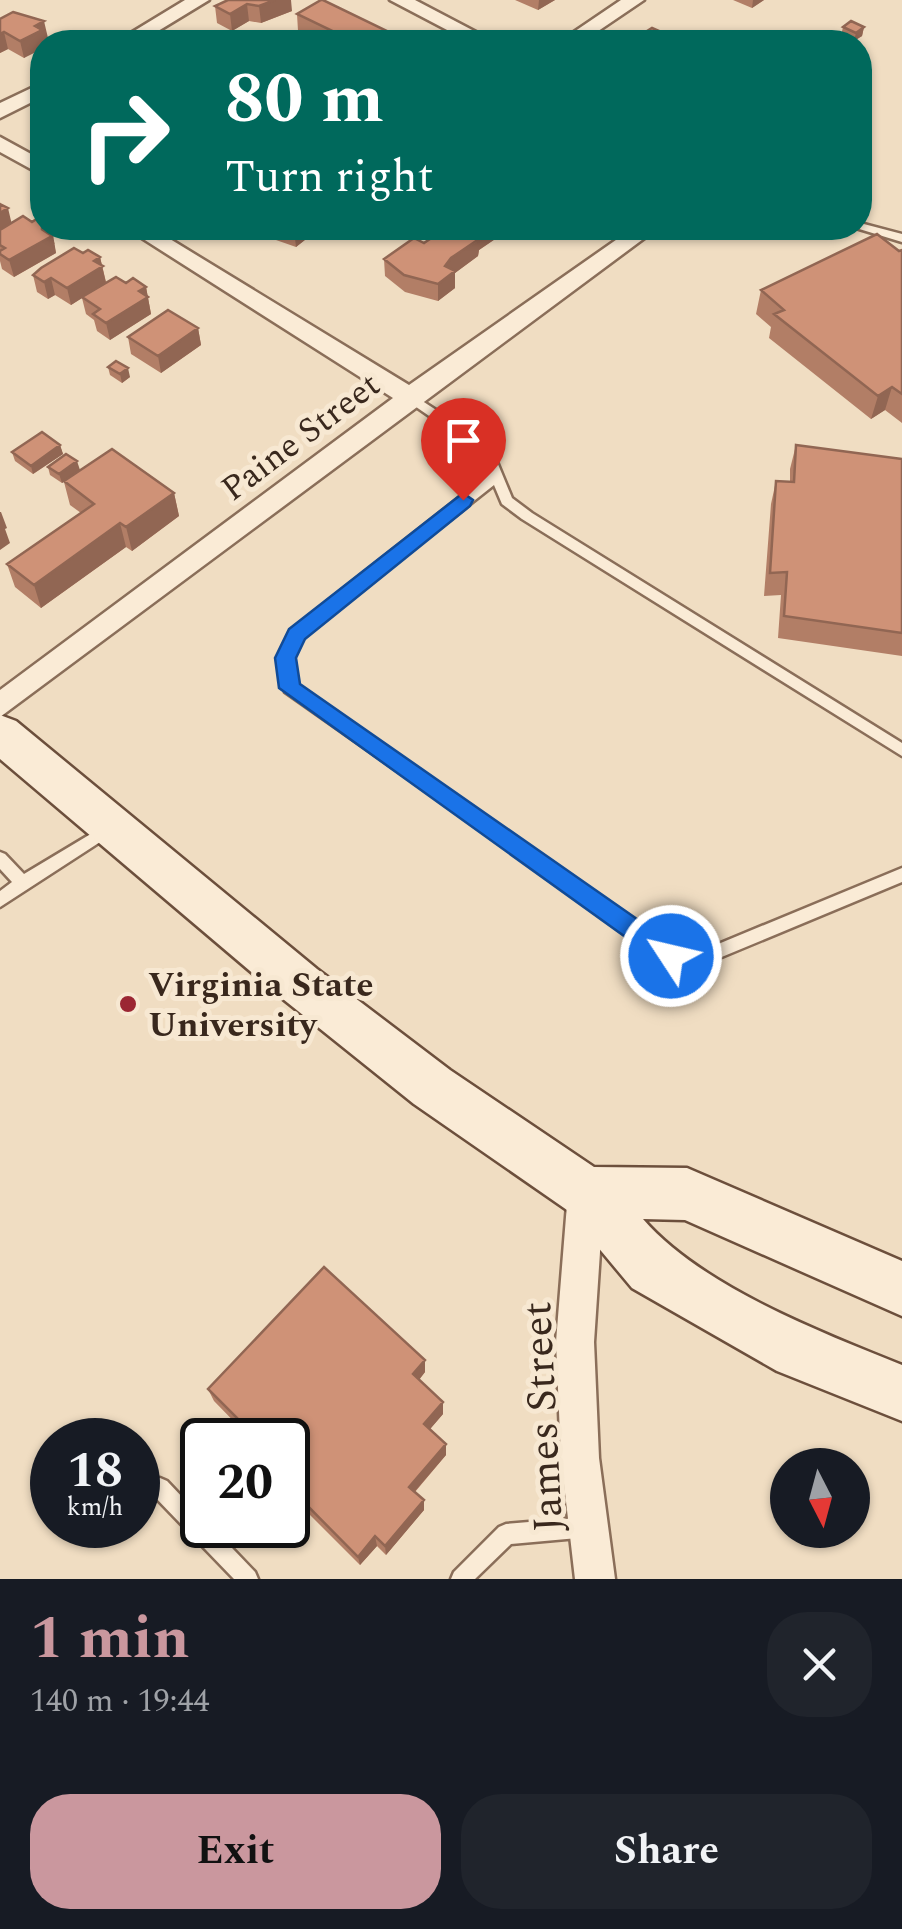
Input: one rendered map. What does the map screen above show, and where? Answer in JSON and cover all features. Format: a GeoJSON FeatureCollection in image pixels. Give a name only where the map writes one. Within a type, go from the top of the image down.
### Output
{"type":"FeatureCollection","features":[{"type":"Feature","properties":{"kind":"main road"},"geometry":{"type":"LineString","coordinates":[[0,733],[432,1087],[586,1192],[651,1269],[797,1350],[902,1393]]}},
{"type":"Feature","properties":{"kind":"main road"},"geometry":{"type":"LineString","coordinates":[[586,1192],[686,1194],[902,1289]]}},
{"type":"Feature","properties":{"kind":"street"},"geometry":{"type":"LineString","coordinates":[[147,30],[199,0]]}},
{"type":"Feature","properties":{"kind":"street"},"geometry":{"type":"LineString","coordinates":[[400,0],[461,30]]}},
{"type":"Feature","properties":{"kind":"street"},"geometry":{"type":"LineString","coordinates":[[588,30],[634,0]]}},
{"type":"Feature","properties":{"kind":"street"},"geometry":{"type":"LineString","coordinates":[[0,112],[30,96]]}},
{"type":"Feature","properties":{"kind":"street"},"geometry":{"type":"LineString","coordinates":[[0,142],[30,161]]}},
{"type":"Feature","properties":{"kind":"street"},"geometry":{"type":"LineString","coordinates":[[156,240],[410,397]]}},
{"type":"Feature","properties":{"kind":"street","name":"Paine Street"},"geometry":{"type":"LineString","coordinates":[[0,706],[410,397],[630,240]]}},
{"type":"Feature","properties":{"kind":"street","name":"James Street"},"geometry":{"type":"LineString","coordinates":[[586,1192],[574,1342],[595,1579]]}},
{"type":"Feature","properties":{"kind":"lane"},"geometry":{"type":"LineString","coordinates":[[872,229],[902,238]]}},
{"type":"Feature","properties":{"kind":"lane"},"geometry":{"type":"LineString","coordinates":[[410,397],[485,448],[507,500],[527,516],[902,750]]}},
{"type":"Feature","properties":{"kind":"lane"},"geometry":{"type":"LineString","coordinates":[[496,476],[296,634],[286,658],[290,688],[671,956],[712,954],[902,875]]}},
{"type":"Feature","properties":{"kind":"lane"},"geometry":{"type":"LineString","coordinates":[[0,900],[112,826]]}},
{"type":"Feature","properties":{"kind":"lane"},"geometry":{"type":"LineString","coordinates":[[0,858],[24,883]]}},
{"type":"Feature","properties":{"kind":"lane"},"geometry":{"type":"LineString","coordinates":[[160,1488],[248,1579]]}},
{"type":"Feature","properties":{"kind":"lane"},"geometry":{"type":"LineString","coordinates":[[461,1579],[506,1534],[589,1527]]}},
{"type":"Feature","properties":{"kind":"building"},"geometry":{"type":"Polygon","coordinates":[[[228,0],[275,0],[259,6],[247,4],[230,14],[215,6],[228,0]]]}},
{"type":"Feature","properties":{"kind":"building"},"geometry":{"type":"Polygon","coordinates":[[[323,0],[385,30],[330,30],[297,14],[323,0]]]}},
{"type":"Feature","properties":{"kind":"building"},"geometry":{"type":"Polygon","coordinates":[[[13,12],[44,21],[35,26],[42,30],[30,30],[30,36],[20,41],[4,32],[0,34],[0,19],[13,12]]]}},
{"type":"Feature","properties":{"kind":"building"},"geometry":{"type":"Polygon","coordinates":[[[851,21],[864,27],[850,30],[843,27],[851,21]]]}},
{"type":"Feature","properties":{"kind":"building"},"geometry":{"type":"Polygon","coordinates":[[[23,216],[30,221],[30,240],[45,240],[9,260],[0,254],[5,248],[0,245],[0,230],[23,216]]]}},
{"type":"Feature","properties":{"kind":"building"},"geometry":{"type":"Polygon","coordinates":[[[877,234],[902,250],[902,394],[892,387],[878,396],[774,314],[784,310],[761,290],[865,240],[872,240],[877,234]]]}},
{"type":"Feature","properties":{"kind":"building"},"geometry":{"type":"Polygon","coordinates":[[[411,240],[478,240],[451,258],[445,266],[455,271],[438,284],[404,275],[384,259],[411,240]]]}},
{"type":"Feature","properties":{"kind":"building"},"geometry":{"type":"Polygon","coordinates":[[[74,248],[100,257],[94,261],[103,266],[67,288],[51,278],[44,282],[33,275],[41,268],[74,248]]]}},
{"type":"Feature","properties":{"kind":"building"},"geometry":{"type":"Polygon","coordinates":[[[116,277],[126,283],[133,278],[146,287],[139,291],[148,297],[106,323],[93,314],[100,309],[82,297],[116,277]]]}},
{"type":"Feature","properties":{"kind":"building"},"geometry":{"type":"Polygon","coordinates":[[[168,310],[198,328],[158,356],[128,337],[168,310]]]}},
{"type":"Feature","properties":{"kind":"building"},"geometry":{"type":"Polygon","coordinates":[[[116,361],[128,368],[120,374],[108,367],[116,361]]]}},
{"type":"Feature","properties":{"kind":"building"},"geometry":{"type":"Polygon","coordinates":[[[42,432],[60,445],[31,466],[12,452],[42,432]]]}},
{"type":"Feature","properties":{"kind":"building"},"geometry":{"type":"Polygon","coordinates":[[[796,445],[902,459],[902,633],[784,616],[787,572],[770,573],[776,481],[794,482],[796,445]]]}},
{"type":"Feature","properties":{"kind":"building"},"geometry":{"type":"Polygon","coordinates":[[[112,449],[174,493],[126,527],[120,523],[34,585],[7,564],[94,504],[64,481],[112,449]]]}},
{"type":"Feature","properties":{"kind":"building"},"geometry":{"type":"Polygon","coordinates":[[[66,454],[77,461],[59,474],[48,467],[66,454]]]}},
{"type":"Feature","properties":{"kind":"building"},"geometry":{"type":"Polygon","coordinates":[[[324,1267],[425,1360],[413,1374],[443,1402],[424,1424],[446,1444],[409,1487],[424,1500],[385,1546],[375,1536],[358,1557],[310,1508],[310,1418],[237,1418],[208,1389],[324,1267]]]}},
{"type":"Feature","properties":{"kind":"place","name":"Virginia State University"},"geometry":{"type":"Point","coordinates":[128,1004]}},
{"type":"Feature","properties":{"kind":"route"},"geometry":{"type":"LineString","coordinates":[[463,500],[296,634],[286,658],[290,688],[671,956]]}}]}
